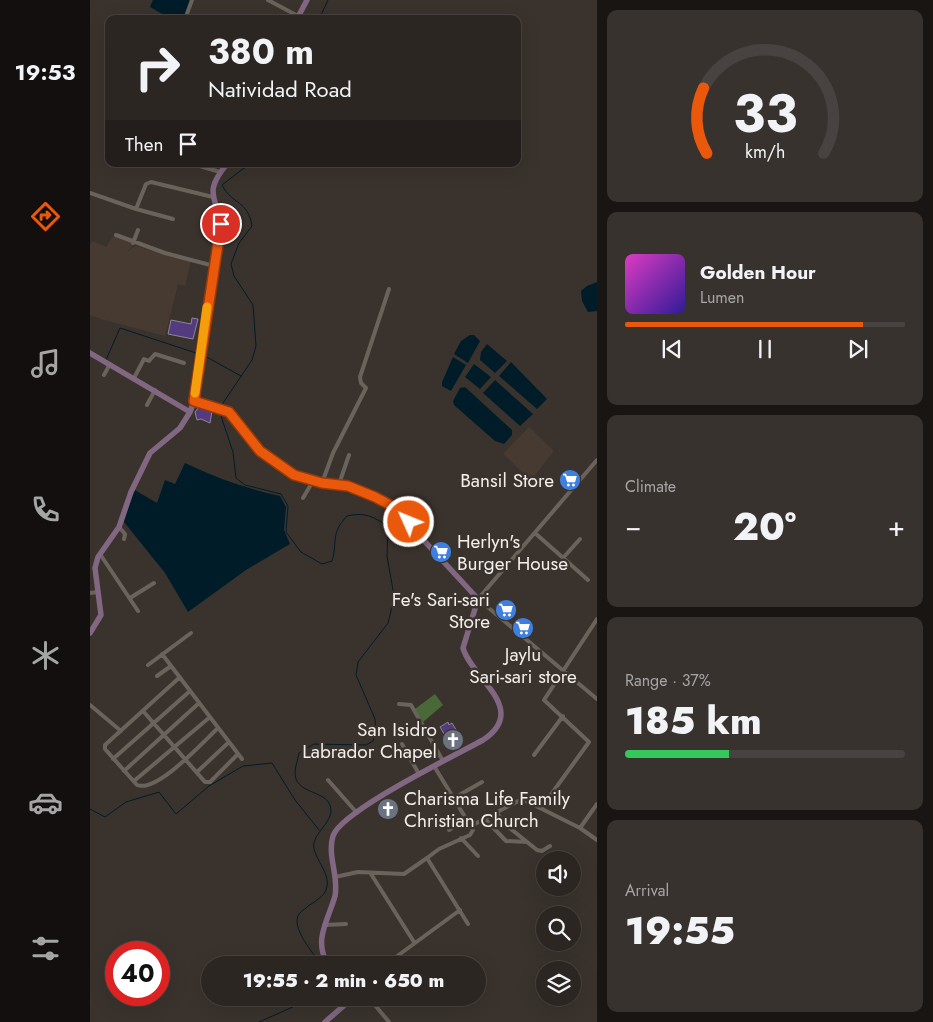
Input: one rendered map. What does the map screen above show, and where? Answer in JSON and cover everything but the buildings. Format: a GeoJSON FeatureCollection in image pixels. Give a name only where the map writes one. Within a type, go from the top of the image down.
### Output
{"type":"FeatureCollection","features":[{"type":"Feature","properties":{"kind":"street"},"geometry":{"type":"LineString","coordinates":[[186,15],[192,0]]}},
{"type":"Feature","properties":{"kind":"street"},"geometry":{"type":"LineString","coordinates":[[268,0],[294,15]]}},
{"type":"Feature","properties":{"kind":"street"},"geometry":{"type":"LineString","coordinates":[[298,15],[307,0]]}},
{"type":"Feature","properties":{"kind":"street"},"geometry":{"type":"LineString","coordinates":[[203,167],[220,172]]}},
{"type":"Feature","properties":{"kind":"street"},"geometry":{"type":"LineString","coordinates":[[90,633],[101,615],[95,568],[100,554],[119,527],[131,492],[150,453],[177,432],[190,412],[194,401],[221,224],[213,197],[213,183],[225,167]]}},
{"type":"Feature","properties":{"kind":"street"},"geometry":{"type":"LineString","coordinates":[[136,209],[144,186],[148,182],[213,197]]}},
{"type":"Feature","properties":{"kind":"street"},"geometry":{"type":"LineString","coordinates":[[90,193],[136,209],[173,219]]}},
{"type":"Feature","properties":{"kind":"street"},"geometry":{"type":"LineString","coordinates":[[133,243],[138,230]]}},
{"type":"Feature","properties":{"kind":"street"},"geometry":{"type":"LineString","coordinates":[[116,235],[133,243],[214,266]]}},
{"type":"Feature","properties":{"kind":"street"},"geometry":{"type":"LineString","coordinates":[[322,483],[333,453],[366,388],[361,383],[360,377],[389,289]]}},
{"type":"Feature","properties":{"kind":"street"},"geometry":{"type":"LineString","coordinates":[[90,353],[190,412]]}},
{"type":"Feature","properties":{"kind":"street"},"geometry":{"type":"LineString","coordinates":[[134,378],[144,360],[149,361],[156,354],[184,363]]}},
{"type":"Feature","properties":{"kind":"street"},"geometry":{"type":"LineString","coordinates":[[104,375],[110,364]]}},
{"type":"Feature","properties":{"kind":"street"},"geometry":{"type":"LineString","coordinates":[[146,405],[155,390]]}},
{"type":"Feature","properties":{"kind":"street"},"geometry":{"type":"LineString","coordinates":[[194,401],[225,410],[236,418],[263,454],[294,475],[312,481],[355,488],[392,506],[478,599],[597,699]]}},
{"type":"Feature","properties":{"kind":"street"},"geometry":{"type":"LineString","coordinates":[[339,484],[349,455]]}},
{"type":"Feature","properties":{"kind":"street"},"geometry":{"type":"LineString","coordinates":[[324,956],[321,948],[324,925],[335,895],[331,844],[335,831],[357,812],[419,774],[493,733],[499,722],[497,698],[470,663],[463,648],[478,599],[597,460]]}},
{"type":"Feature","properties":{"kind":"street"},"geometry":{"type":"LineString","coordinates":[[303,498],[312,481]]}},
{"type":"Feature","properties":{"kind":"street"},"geometry":{"type":"LineString","coordinates":[[119,527],[125,534],[124,539]]}},
{"type":"Feature","properties":{"kind":"street"},"geometry":{"type":"LineString","coordinates":[[535,533],[588,580]]}},
{"type":"Feature","properties":{"kind":"street"},"geometry":{"type":"LineString","coordinates":[[563,558],[580,538]]}},
{"type":"Feature","properties":{"kind":"street"},"geometry":{"type":"LineString","coordinates":[[100,554],[138,611]]}},
{"type":"Feature","properties":{"kind":"street"},"geometry":{"type":"LineString","coordinates":[[130,598],[154,583]]}},
{"type":"Feature","properties":{"kind":"street"},"geometry":{"type":"LineString","coordinates":[[90,593],[98,592]]}},
{"type":"Feature","properties":{"kind":"street"},"geometry":{"type":"LineString","coordinates":[[542,807],[590,742],[544,700],[597,619]]}},
{"type":"Feature","properties":{"kind":"street"},"geometry":{"type":"LineString","coordinates":[[148,665],[191,633]]}},
{"type":"Feature","properties":{"kind":"street"},"geometry":{"type":"LineString","coordinates":[[162,654],[242,759]]}},
{"type":"Feature","properties":{"kind":"street"},"geometry":{"type":"LineString","coordinates":[[157,676],[171,666]]}},
{"type":"Feature","properties":{"kind":"street"},"geometry":{"type":"LineString","coordinates":[[180,677],[104,746],[113,759],[141,786],[161,780],[218,728]]}},
{"type":"Feature","properties":{"kind":"street"},"geometry":{"type":"LineString","coordinates":[[113,759],[190,691]]}},
{"type":"Feature","properties":{"kind":"street"},"geometry":{"type":"LineString","coordinates":[[124,771],[199,703]]}},
{"type":"Feature","properties":{"kind":"street"},"geometry":{"type":"LineString","coordinates":[[399,704],[411,704],[443,761]]}},
{"type":"Feature","properties":{"kind":"street"},"geometry":{"type":"LineString","coordinates":[[90,705],[121,731]]}},
{"type":"Feature","properties":{"kind":"street"},"geometry":{"type":"LineString","coordinates":[[143,711],[208,783],[238,754]]}},
{"type":"Feature","properties":{"kind":"street"},"geometry":{"type":"LineString","coordinates":[[534,755],[563,716]]}},
{"type":"Feature","properties":{"kind":"street"},"geometry":{"type":"LineString","coordinates":[[134,781],[210,717]]}},
{"type":"Feature","properties":{"kind":"street"},"geometry":{"type":"LineString","coordinates":[[197,772],[229,742]]}},
{"type":"Feature","properties":{"kind":"street"},"geometry":{"type":"LineString","coordinates":[[402,744],[419,774]]}},
{"type":"Feature","properties":{"kind":"street"},"geometry":{"type":"LineString","coordinates":[[335,877],[358,872],[404,874],[439,849],[472,833],[467,818],[434,766]]}},
{"type":"Feature","properties":{"kind":"street"},"geometry":{"type":"LineString","coordinates":[[328,780],[357,812]]}},
{"type":"Feature","properties":{"kind":"street"},"geometry":{"type":"LineString","coordinates":[[454,798],[482,782]]}},
{"type":"Feature","properties":{"kind":"street"},"geometry":{"type":"LineString","coordinates":[[471,826],[522,799],[542,807],[580,828],[597,840]]}},
{"type":"Feature","properties":{"kind":"street"},"geometry":{"type":"LineString","coordinates":[[580,828],[597,804]]}},
{"type":"Feature","properties":{"kind":"street"},"geometry":{"type":"LineString","coordinates":[[496,812],[506,825],[540,851],[550,846]]}},
{"type":"Feature","properties":{"kind":"street"},"geometry":{"type":"LineString","coordinates":[[449,830],[467,818]]}},
{"type":"Feature","properties":{"kind":"street"},"geometry":{"type":"LineString","coordinates":[[484,819],[506,841],[527,842]]}},
{"type":"Feature","properties":{"kind":"street"},"geometry":{"type":"LineString","coordinates":[[461,838],[478,856]]}},
{"type":"Feature","properties":{"kind":"street"},"geometry":{"type":"LineString","coordinates":[[427,858],[468,924]]}},
{"type":"Feature","properties":{"kind":"street"},"geometry":{"type":"LineString","coordinates":[[372,874],[414,942]]}},
{"type":"Feature","properties":{"kind":"street"},"geometry":{"type":"LineString","coordinates":[[396,956],[460,910]]}},
{"type":"Feature","properties":{"kind":"street"},"geometry":{"type":"LineString","coordinates":[[324,925],[346,924]]}},
{"type":"Feature","properties":{"kind":"street"},"geometry":{"type":"LineString","coordinates":[[325,1022],[342,1006]]}},
{"type":"Feature","properties":{"kind":"street"},"geometry":{"type":"LineString","coordinates":[[376,1006],[389,1022]]}},
{"type":"Feature","properties":{"kind":"shaded area"},"geometry":{"type":"Polygon","coordinates":[[[114,235],[135,243],[126,253],[135,246],[191,261],[185,286],[178,284],[165,336],[108,321],[108,318],[107,321],[90,315],[90,246],[92,241],[106,247],[114,235]]]}},
{"type":"Feature","properties":{"kind":"shaded area"},"geometry":{"type":"Polygon","coordinates":[[[529,427],[554,451],[531,480],[503,454],[529,427]]]}},
{"type":"Feature","properties":{"kind":"green space"},"geometry":{"type":"Polygon","coordinates":[[[435,694],[443,705],[423,722],[415,709],[435,694]]]}},
{"type":"Feature","properties":{"kind":"water"},"geometry":{"type":"Polygon","coordinates":[[[153,0],[190,0],[185,15],[164,15],[150,7],[153,0]]]}},
{"type":"Feature","properties":{"kind":"water"},"geometry":{"type":"Polygon","coordinates":[[[597,282],[597,311],[588,312],[582,301],[581,291],[597,282]]]}},
{"type":"Feature","properties":{"kind":"water"},"geometry":{"type":"Polygon","coordinates":[[[470,335],[474,335],[480,341],[468,363],[454,354],[461,341],[470,335]]]}},
{"type":"Feature","properties":{"kind":"water"},"geometry":{"type":"Polygon","coordinates":[[[487,344],[507,361],[495,373],[480,360],[481,352],[487,344]]]}},
{"type":"Feature","properties":{"kind":"water"},"geometry":{"type":"Polygon","coordinates":[[[453,357],[466,365],[451,391],[442,386],[442,382],[453,357]]]}},
{"type":"Feature","properties":{"kind":"water"},"geometry":{"type":"Polygon","coordinates":[[[511,362],[547,399],[537,409],[499,376],[511,362]]]}},
{"type":"Feature","properties":{"kind":"water"},"geometry":{"type":"Polygon","coordinates":[[[474,364],[491,377],[480,389],[465,377],[474,364]]]}},
{"type":"Feature","properties":{"kind":"water"},"geometry":{"type":"Polygon","coordinates":[[[495,380],[533,414],[520,426],[483,393],[495,380]]]}},
{"type":"Feature","properties":{"kind":"water"},"geometry":{"type":"Polygon","coordinates":[[[465,387],[512,430],[512,435],[504,444],[495,441],[454,405],[453,401],[460,388],[465,387]]]}},
{"type":"Feature","properties":{"kind":"water"},"geometry":{"type":"Polygon","coordinates":[[[185,463],[232,482],[280,496],[286,507],[284,530],[290,544],[246,570],[188,612],[165,573],[124,522],[133,489],[157,503],[165,480],[175,484],[185,463]]]}},
{"type":"Feature","properties":{"kind":"waterway"},"geometry":{"type":"LineString","coordinates":[[322,15],[328,0]]}},
{"type":"Feature","properties":{"kind":"waterway"},"geometry":{"type":"LineString","coordinates":[[221,406],[252,360],[256,346],[253,305],[234,276],[231,264],[239,243],[252,226],[247,211],[230,196],[222,185],[244,168],[248,167]]}},
{"type":"Feature","properties":{"kind":"waterway"},"geometry":{"type":"LineString","coordinates":[[106,360],[120,328],[199,354]]}},
{"type":"Feature","properties":{"kind":"waterway"},"geometry":{"type":"LineString","coordinates":[[203,355],[241,376]]}},
{"type":"Feature","properties":{"kind":"waterway"},"geometry":{"type":"LineString","coordinates":[[220,413],[233,452],[236,478],[245,485],[281,494],[288,506],[286,532],[301,552],[322,564],[332,561],[336,533],[347,516],[359,514],[369,516],[388,527],[387,556],[393,590],[391,611],[388,623],[358,662],[356,675],[375,719],[376,731],[373,741],[366,745],[314,744],[299,753],[295,769],[295,776],[299,784],[322,796],[330,805],[331,811],[328,821],[315,839],[314,844],[316,855],[326,876],[327,886],[324,894],[300,912],[297,919],[300,933],[315,956]]}},
{"type":"Feature","properties":{"kind":"waterway"},"geometry":{"type":"LineString","coordinates":[[90,809],[105,817],[126,802],[159,792],[176,814],[209,786],[243,766],[272,763],[295,800],[319,830]]}},
{"type":"Feature","properties":{"kind":"waterway"},"geometry":{"type":"LineString","coordinates":[[259,1022],[295,1006]]}},
{"type":"Feature","properties":{"kind":"slow traffic"},"geometry":{"type":"LineString","coordinates":[[195,393],[207,307]]}},
{"type":"Feature","properties":{"kind":"place","name":"Bansil Store"},"geometry":{"type":"Point","coordinates":[570,480]}},
{"type":"Feature","properties":{"kind":"place","name":"Herlyn's Burger House"},"geometry":{"type":"Point","coordinates":[441,552]}},
{"type":"Feature","properties":{"kind":"place","name":"Fe's Sari-sari Store"},"geometry":{"type":"Point","coordinates":[506,610]}},
{"type":"Feature","properties":{"kind":"place","name":"Jaylu Sari-sari store"},"geometry":{"type":"Point","coordinates":[523,628]}},
{"type":"Feature","properties":{"kind":"place","name":"San Isidro Labrador Chapel"},"geometry":{"type":"Point","coordinates":[453,740]}},
{"type":"Feature","properties":{"kind":"place","name":"Charisma Life Family Christian Church"},"geometry":{"type":"Point","coordinates":[388,809]}},
{"type":"Feature","properties":{"kind":"route"},"geometry":{"type":"LineString","coordinates":[[221,224],[194,401],[229,412],[236,418],[260,451],[294,475],[322,483],[342,484],[375,497],[392,506],[409,522]]}}]}
